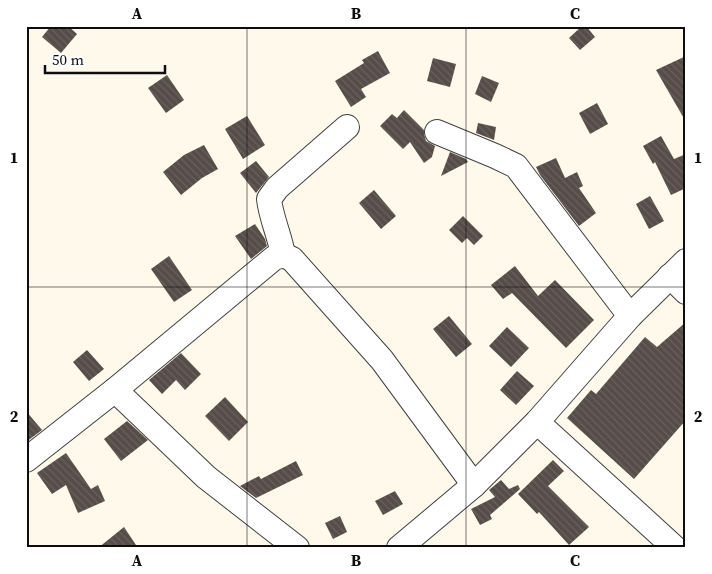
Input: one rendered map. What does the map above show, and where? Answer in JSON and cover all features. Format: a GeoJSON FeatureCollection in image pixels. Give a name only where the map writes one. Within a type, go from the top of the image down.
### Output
{"type":"FeatureCollection","features":[{"type":"Feature","properties":{"kind":"street"},"geometry":{"type":"LineString","coordinates":[[347,127],[277,188],[269,199],[271,214],[280,236],[284,254],[292,259],[382,360],[474,485]]}},
{"type":"Feature","properties":{"kind":"street"},"geometry":{"type":"LineString","coordinates":[[437,132],[516,166],[630,316]]}},
{"type":"Feature","properties":{"kind":"street"},"geometry":{"type":"LineString","coordinates":[[26,460],[115,390],[274,258],[284,254]]}},
{"type":"Feature","properties":{"kind":"street"},"geometry":{"type":"LineString","coordinates":[[399,548],[474,485],[537,422],[630,316],[681,276]]}},
{"type":"Feature","properties":{"kind":"street"},"geometry":{"type":"LineString","coordinates":[[115,390],[206,477],[297,548]]}},
{"type":"Feature","properties":{"kind":"street"},"geometry":{"type":"LineString","coordinates":[[537,422],[675,548]]}},
{"type":"Feature","properties":{"kind":"building"},"geometry":{"type":"Polygon","coordinates":[[[51,26],[68,26],[77,34],[61,53],[42,37],[51,26]]]}},
{"type":"Feature","properties":{"kind":"building"},"geometry":{"type":"Polygon","coordinates":[[[582,26],[586,26],[595,37],[580,50],[569,38],[582,26]]]}},
{"type":"Feature","properties":{"kind":"building"},"geometry":{"type":"Polygon","coordinates":[[[378,51],[390,73],[361,89],[366,97],[351,107],[335,81],[364,63],[362,60],[378,51]]]}},
{"type":"Feature","properties":{"kind":"building"},"geometry":{"type":"Polygon","coordinates":[[[686,56],[686,122],[656,70],[686,56]]]}},
{"type":"Feature","properties":{"kind":"building"},"geometry":{"type":"Polygon","coordinates":[[[433,58],[456,64],[450,87],[427,81],[433,58]]]}},
{"type":"Feature","properties":{"kind":"building"},"geometry":{"type":"Polygon","coordinates":[[[167,75],[184,100],[166,113],[148,88],[167,75]]]}},
{"type":"Feature","properties":{"kind":"building"},"geometry":{"type":"Polygon","coordinates":[[[482,76],[499,83],[491,102],[475,94],[482,76]]]}},
{"type":"Feature","properties":{"kind":"building"},"geometry":{"type":"Polygon","coordinates":[[[597,103],[608,124],[590,134],[579,113],[597,103]]]}},
{"type":"Feature","properties":{"kind":"building"},"geometry":{"type":"Polygon","coordinates":[[[404,110],[424,130],[426,141],[435,146],[432,157],[424,163],[410,142],[403,149],[380,126],[392,114],[397,118],[404,110]]]}},
{"type":"Feature","properties":{"kind":"building"},"geometry":{"type":"Polygon","coordinates":[[[247,116],[265,145],[243,159],[225,129],[247,116]]]}},
{"type":"Feature","properties":{"kind":"building"},"geometry":{"type":"Polygon","coordinates":[[[478,123],[496,127],[494,140],[476,133],[478,123]]]}},
{"type":"Feature","properties":{"kind":"building"},"geometry":{"type":"Polygon","coordinates":[[[661,136],[674,159],[686,154],[686,188],[671,195],[655,162],[653,164],[643,146],[661,136]]]}},
{"type":"Feature","properties":{"kind":"building"},"geometry":{"type":"Polygon","coordinates":[[[204,145],[218,169],[202,178],[181,195],[163,172],[184,155],[204,145]]]}},
{"type":"Feature","properties":{"kind":"building"},"geometry":{"type":"Polygon","coordinates":[[[450,152],[466,159],[468,162],[441,176],[450,152]]]}},
{"type":"Feature","properties":{"kind":"building"},"geometry":{"type":"Polygon","coordinates":[[[556,158],[565,178],[577,172],[583,186],[579,188],[596,213],[579,226],[536,167],[556,158]]]}},
{"type":"Feature","properties":{"kind":"building"},"geometry":{"type":"Polygon","coordinates":[[[256,161],[269,177],[256,193],[240,173],[256,161]]]}},
{"type":"Feature","properties":{"kind":"building"},"geometry":{"type":"Polygon","coordinates":[[[374,190],[396,216],[381,229],[359,203],[374,190]]]}},
{"type":"Feature","properties":{"kind":"building"},"geometry":{"type":"Polygon","coordinates":[[[650,196],[664,221],[649,229],[636,204],[650,196]]]}},
{"type":"Feature","properties":{"kind":"building"},"geometry":{"type":"Polygon","coordinates":[[[463,216],[483,236],[474,245],[467,238],[462,243],[449,230],[463,216]]]}},
{"type":"Feature","properties":{"kind":"building"},"geometry":{"type":"Polygon","coordinates":[[[255,224],[265,239],[267,246],[251,259],[235,236],[255,224]]]}},
{"type":"Feature","properties":{"kind":"building"},"geometry":{"type":"Polygon","coordinates":[[[169,256],[192,290],[174,302],[151,269],[169,256]]]}},
{"type":"Feature","properties":{"kind":"building"},"geometry":{"type":"Polygon","coordinates":[[[515,266],[538,296],[555,280],[594,320],[566,348],[512,293],[503,299],[491,285],[515,266]]]}},
{"type":"Feature","properties":{"kind":"building"},"geometry":{"type":"Polygon","coordinates":[[[449,316],[472,344],[456,357],[433,329],[449,316]]]}},
{"type":"Feature","properties":{"kind":"building"},"geometry":{"type":"Polygon","coordinates":[[[686,322],[686,420],[634,479],[567,418],[591,390],[596,394],[645,337],[657,347],[686,322]]]}},
{"type":"Feature","properties":{"kind":"building"},"geometry":{"type":"Polygon","coordinates":[[[507,327],[529,348],[511,367],[489,346],[507,327]]]}},
{"type":"Feature","properties":{"kind":"building"},"geometry":{"type":"Polygon","coordinates":[[[87,350],[104,369],[89,381],[73,362],[87,350]]]}},
{"type":"Feature","properties":{"kind":"building"},"geometry":{"type":"Polygon","coordinates":[[[181,353],[201,374],[185,390],[176,380],[162,394],[149,380],[181,353]]]}},
{"type":"Feature","properties":{"kind":"building"},"geometry":{"type":"Polygon","coordinates":[[[517,371],[534,386],[516,405],[500,390],[517,371]]]}},
{"type":"Feature","properties":{"kind":"building"},"geometry":{"type":"Polygon","coordinates":[[[225,397],[248,422],[229,441],[205,416],[225,397]]]}},
{"type":"Feature","properties":{"kind":"building"},"geometry":{"type":"Polygon","coordinates":[[[26,411],[42,430],[26,442],[26,411]]]}},
{"type":"Feature","properties":{"kind":"building"},"geometry":{"type":"Polygon","coordinates":[[[127,421],[148,440],[121,461],[104,439],[127,421]]]}},
{"type":"Feature","properties":{"kind":"building"},"geometry":{"type":"Polygon","coordinates":[[[66,453],[91,489],[98,485],[105,501],[78,513],[66,485],[52,494],[37,473],[66,453]]]}},
{"type":"Feature","properties":{"kind":"building"},"geometry":{"type":"Polygon","coordinates":[[[553,460],[564,471],[548,486],[589,527],[569,545],[539,512],[537,514],[518,494],[553,460]]]}},
{"type":"Feature","properties":{"kind":"building"},"geometry":{"type":"Polygon","coordinates":[[[296,461],[303,475],[256,498],[240,486],[259,476],[261,479],[296,461]]]}},
{"type":"Feature","properties":{"kind":"building"},"geometry":{"type":"Polygon","coordinates":[[[501,480],[509,489],[518,485],[520,489],[490,515],[492,519],[480,525],[471,509],[495,497],[489,490],[501,480]]]}},
{"type":"Feature","properties":{"kind":"building"},"geometry":{"type":"Polygon","coordinates":[[[395,491],[403,504],[383,515],[375,501],[395,491]]]}},
{"type":"Feature","properties":{"kind":"building"},"geometry":{"type":"Polygon","coordinates":[[[340,516],[347,532],[333,539],[325,523],[340,516]]]}},
{"type":"Feature","properties":{"kind":"building"},"geometry":{"type":"Polygon","coordinates":[[[124,527],[138,548],[98,548],[124,527]]]}}]}
